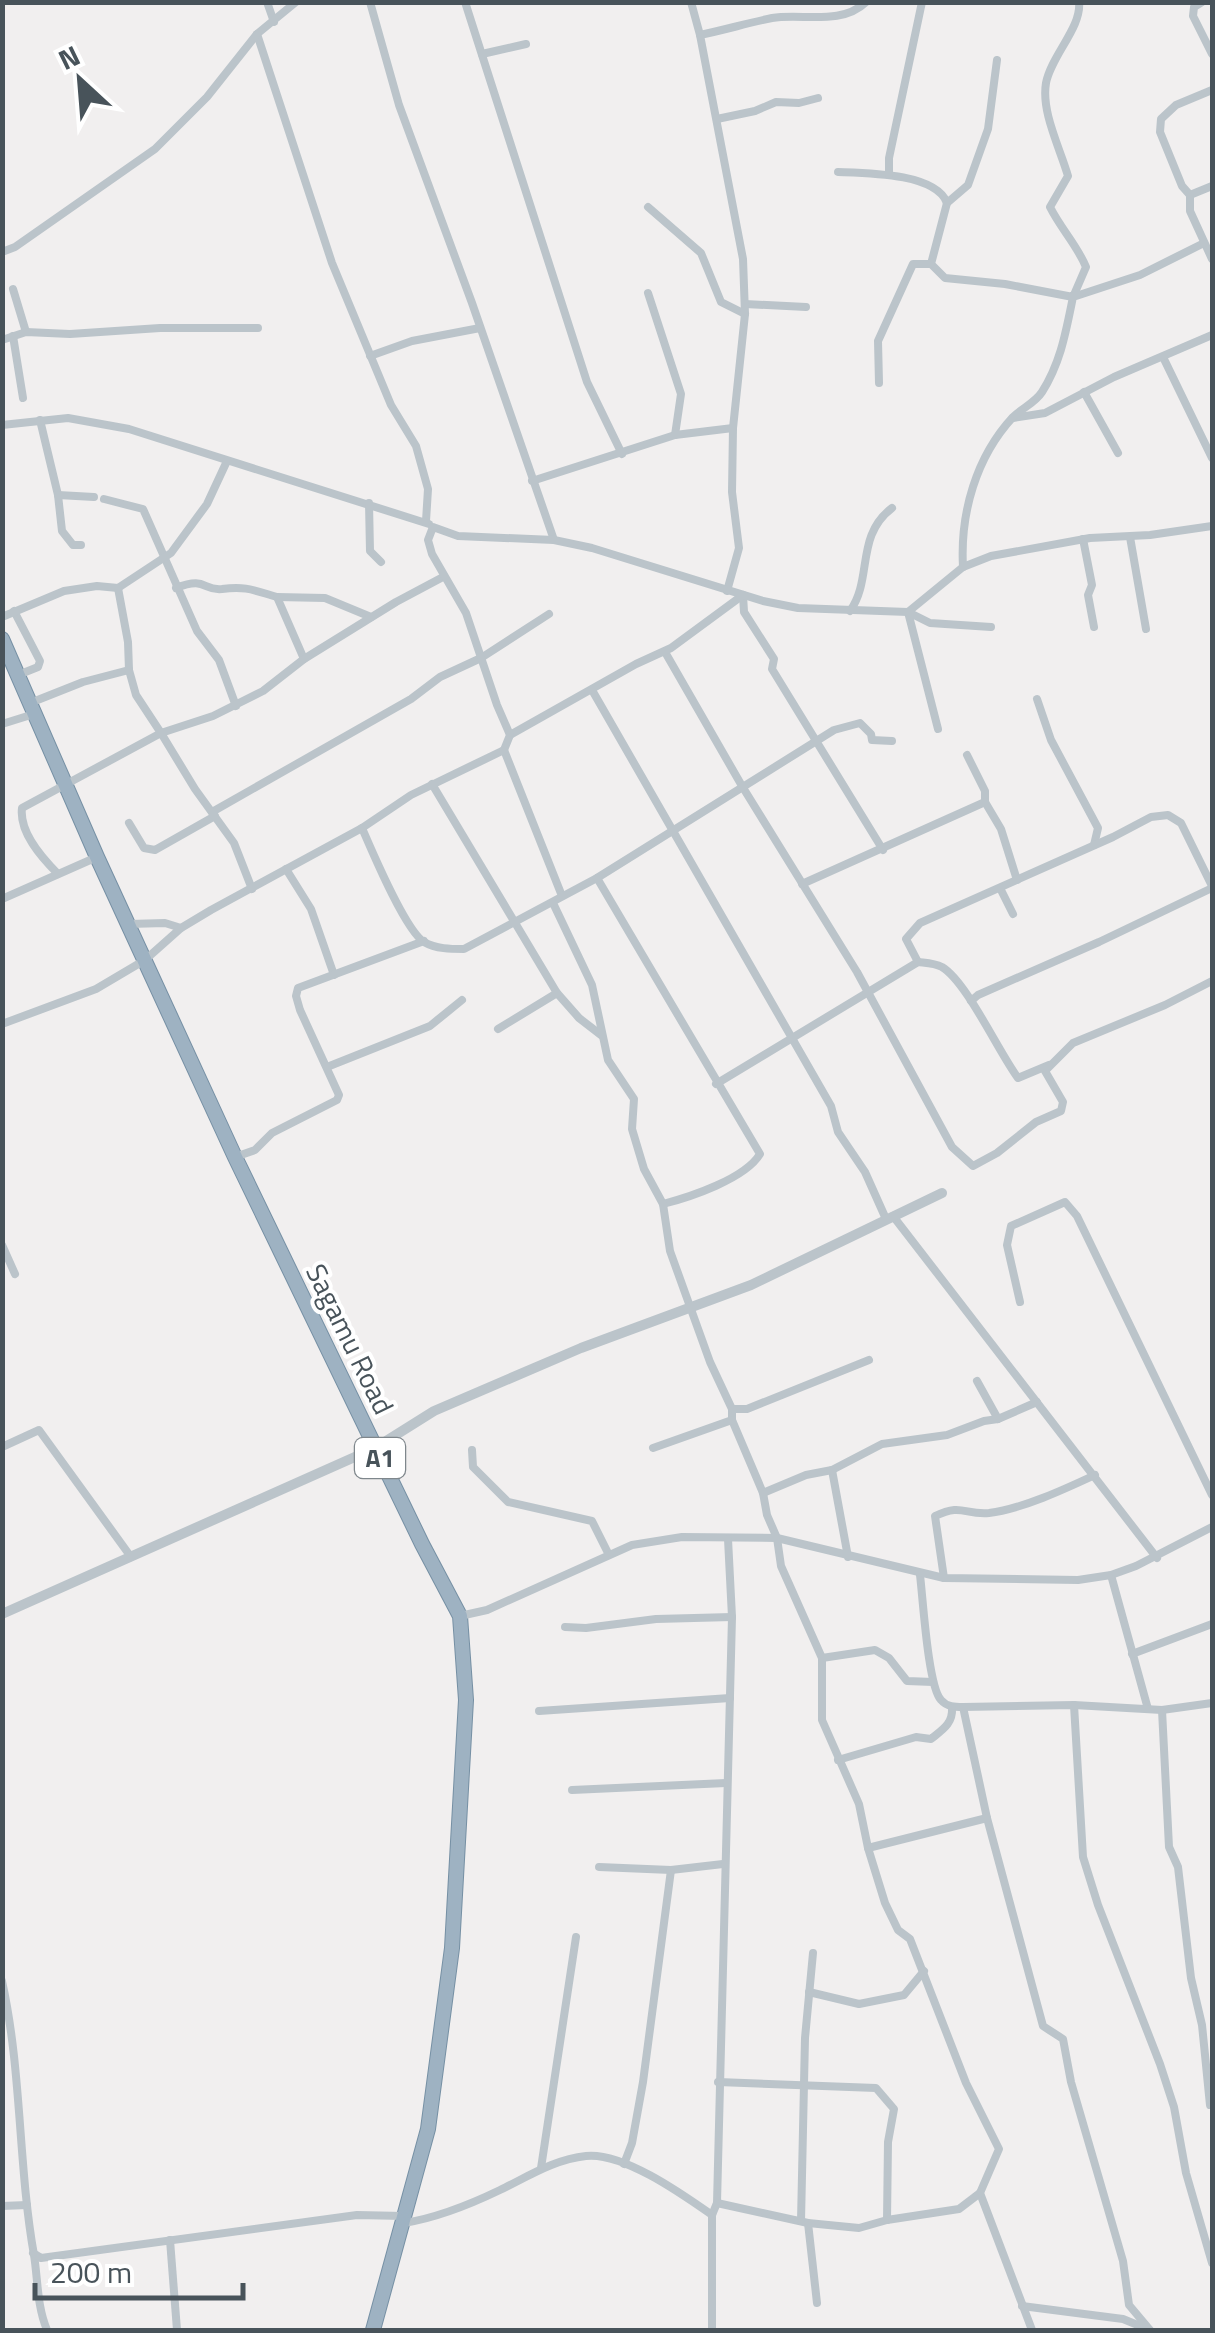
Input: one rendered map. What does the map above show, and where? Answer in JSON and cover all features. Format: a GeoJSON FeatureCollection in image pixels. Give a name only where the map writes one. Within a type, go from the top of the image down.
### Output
{"type":"FeatureCollection","features":[{"type":"Feature","properties":{"kind":"highway","name":"Sagamu Road"},"geometry":{"type":"LineString","coordinates":[[2,639],[235,1156],[460,1616],[466,1700],[452,1948],[428,2128],[373,2330]]}},
{"type":"Feature","properties":{"kind":"street"},"geometry":{"type":"LineString","coordinates":[[266,2],[274,22]]}},
{"type":"Feature","properties":{"kind":"street"},"geometry":{"type":"LineString","coordinates":[[2,252],[15,247],[155,150],[208,97],[257,34],[296,2]]}},
{"type":"Feature","properties":{"kind":"street"},"geometry":{"type":"LineString","coordinates":[[370,2],[400,105],[554,540]]}},
{"type":"Feature","properties":{"kind":"street"},"geometry":{"type":"LineString","coordinates":[[464,2],[588,382],[622,454]]}},
{"type":"Feature","properties":{"kind":"street"},"geometry":{"type":"LineString","coordinates":[[691,2],[743,260],[745,309],[733,428],[732,492],[739,548],[727,591]]}},
{"type":"Feature","properties":{"kind":"street"},"geometry":{"type":"LineString","coordinates":[[700,35],[776,17],[838,16],[866,2]]}},
{"type":"Feature","properties":{"kind":"street"},"geometry":{"type":"LineString","coordinates":[[889,175],[889,158],[922,2]]}},
{"type":"Feature","properties":{"kind":"street"},"geometry":{"type":"LineString","coordinates":[[963,567],[966,513],[974,480],[1012,418],[1040,396],[1061,356],[1073,297],[1086,267],[1077,245],[1061,230],[1050,207],[1068,176],[1049,116],[1046,83],[1080,14],[1079,2]]}},
{"type":"Feature","properties":{"kind":"street"},"geometry":{"type":"LineString","coordinates":[[1202,2],[1194,7],[1193,16],[1212,54]]}},
{"type":"Feature","properties":{"kind":"street"},"geometry":{"type":"LineString","coordinates":[[257,34],[297,164],[370,356],[422,463],[428,490],[428,540],[443,577],[466,613],[510,735]]}},
{"type":"Feature","properties":{"kind":"street"},"geometry":{"type":"LineString","coordinates":[[482,54],[526,44]]}},
{"type":"Feature","properties":{"kind":"street"},"geometry":{"type":"LineString","coordinates":[[947,203],[968,185],[988,129],[997,60]]}},
{"type":"Feature","properties":{"kind":"street"},"geometry":{"type":"LineString","coordinates":[[1212,90],[1176,106],[1161,119],[1160,132],[1182,186],[1190,194],[1189,206],[1212,258]]}},
{"type":"Feature","properties":{"kind":"street"},"geometry":{"type":"LineString","coordinates":[[717,119],[755,112],[776,102],[799,103],[818,98]]}},
{"type":"Feature","properties":{"kind":"street"},"geometry":{"type":"LineString","coordinates":[[838,172],[889,175],[927,184],[944,194],[947,203],[931,264]]}},
{"type":"Feature","properties":{"kind":"street"},"geometry":{"type":"LineString","coordinates":[[1190,194],[1212,186]]}},
{"type":"Feature","properties":{"kind":"street"},"geometry":{"type":"LineString","coordinates":[[648,208],[701,253],[721,302],[745,309],[806,307]]}},
{"type":"Feature","properties":{"kind":"street"},"geometry":{"type":"LineString","coordinates":[[879,383],[878,340],[913,264],[931,264],[944,278],[1073,297],[1140,275],[1204,243]]}},
{"type":"Feature","properties":{"kind":"street"},"geometry":{"type":"LineString","coordinates":[[13,289],[26,332]]}},
{"type":"Feature","properties":{"kind":"street"},"geometry":{"type":"LineString","coordinates":[[648,294],[681,394],[675,435]]}},
{"type":"Feature","properties":{"kind":"street"},"geometry":{"type":"LineString","coordinates":[[2,340],[26,332],[258,328]]}},
{"type":"Feature","properties":{"kind":"street"},"geometry":{"type":"LineString","coordinates":[[370,356],[412,341],[480,328]]}},
{"type":"Feature","properties":{"kind":"street"},"geometry":{"type":"LineString","coordinates":[[1012,418],[1044,413],[1212,335]]}},
{"type":"Feature","properties":{"kind":"street"},"geometry":{"type":"LineString","coordinates":[[13,336],[23,398]]}},
{"type":"Feature","properties":{"kind":"street"},"geometry":{"type":"LineString","coordinates":[[1163,357],[1212,458]]}},
{"type":"Feature","properties":{"kind":"street"},"geometry":{"type":"LineString","coordinates":[[1084,392],[1118,453]]}},
{"type":"Feature","properties":{"kind":"street"},"geometry":{"type":"LineString","coordinates":[[2,425],[68,418],[128,429],[369,503],[458,536],[554,540],[619,555],[727,591],[798,608],[908,612],[930,623],[991,627]]}},
{"type":"Feature","properties":{"kind":"street"},"geometry":{"type":"LineString","coordinates":[[40,420],[62,531],[73,545],[81,545]]}},
{"type":"Feature","properties":{"kind":"street"},"geometry":{"type":"LineString","coordinates":[[532,481],[675,435],[733,428]]}},
{"type":"Feature","properties":{"kind":"street"},"geometry":{"type":"LineString","coordinates":[[2,618],[64,591],[97,586],[118,588],[178,547],[207,504],[227,461]]}},
{"type":"Feature","properties":{"kind":"street"},"geometry":{"type":"LineString","coordinates":[[58,496],[118,500],[143,508],[196,631],[220,660],[236,706]]}},
{"type":"Feature","properties":{"kind":"street"},"geometry":{"type":"LineString","coordinates":[[369,503],[370,551],[381,562]]}},
{"type":"Feature","properties":{"kind":"street"},"geometry":{"type":"LineString","coordinates":[[850,612],[860,592],[863,559],[875,524],[892,508]]}},
{"type":"Feature","properties":{"kind":"street"},"geometry":{"type":"LineString","coordinates":[[908,612],[963,567],[991,556],[1084,538],[1212,526]]}},
{"type":"Feature","properties":{"kind":"street"},"geometry":{"type":"LineString","coordinates":[[1130,536],[1146,629]]}},
{"type":"Feature","properties":{"kind":"street"},"geometry":{"type":"LineString","coordinates":[[1084,538],[1094,627]]}},
{"type":"Feature","properties":{"kind":"street"},"geometry":{"type":"LineString","coordinates":[[152,564],[168,570]]}},
{"type":"Feature","properties":{"kind":"street"},"geometry":{"type":"LineString","coordinates":[[58,874],[36,852],[20,810],[161,734],[236,706],[371,617],[443,577]]}},
{"type":"Feature","properties":{"kind":"street"},"geometry":{"type":"LineString","coordinates":[[176,588],[204,582],[216,590],[239,586],[277,597],[325,598],[371,617]]}},
{"type":"Feature","properties":{"kind":"street"},"geometry":{"type":"LineString","coordinates":[[118,588],[136,695],[234,843],[252,889]]}},
{"type":"Feature","properties":{"kind":"street"},"geometry":{"type":"LineString","coordinates":[[2,1024],[96,989],[145,960],[181,928],[362,828],[432,784],[504,750],[510,735],[665,652],[743,595]]}},
{"type":"Feature","properties":{"kind":"street"},"geometry":{"type":"LineString","coordinates":[[743,595],[744,612],[774,659],[772,669],[883,850]]}},
{"type":"Feature","properties":{"kind":"street"},"geometry":{"type":"LineString","coordinates":[[277,597],[304,659]]}},
{"type":"Feature","properties":{"kind":"street"},"geometry":{"type":"LineString","coordinates":[[14,612],[40,661],[38,667],[18,675]]}},
{"type":"Feature","properties":{"kind":"street"},"geometry":{"type":"LineString","coordinates":[[908,612],[938,729]]}},
{"type":"Feature","properties":{"kind":"street"},"geometry":{"type":"LineString","coordinates":[[129,823],[144,848],[154,850],[549,614]]}},
{"type":"Feature","properties":{"kind":"street"},"geometry":{"type":"LineString","coordinates":[[665,652],[867,992],[952,1147],[973,1166],[997,1153],[1036,1122],[1061,1111],[1064,1102],[1045,1074],[1050,1064]]}},
{"type":"Feature","properties":{"kind":"street"},"geometry":{"type":"LineString","coordinates":[[2,724],[83,682],[129,670]]}},
{"type":"Feature","properties":{"kind":"street"},"geometry":{"type":"LineString","coordinates":[[592,690],[831,1106],[838,1132],[866,1172],[890,1218],[1095,1475],[1156,1558]]}},
{"type":"Feature","properties":{"kind":"street"},"geometry":{"type":"LineString","coordinates":[[1037,699],[1051,740],[1098,828],[1094,845]]}},
{"type":"Feature","properties":{"kind":"street"},"geometry":{"type":"LineString","coordinates":[[235,1156],[255,1150],[272,1133],[337,1100],[339,1095],[296,996],[298,988],[424,942],[445,949],[464,949],[597,878],[840,728],[860,724],[872,740],[892,741]]}},
{"type":"Feature","properties":{"kind":"street"},"geometry":{"type":"LineString","coordinates":[[504,750],[562,896]]}},
{"type":"Feature","properties":{"kind":"street"},"geometry":{"type":"LineString","coordinates":[[967,755],[984,791],[985,802],[1001,829],[1017,880]]}},
{"type":"Feature","properties":{"kind":"street"},"geometry":{"type":"LineString","coordinates":[[432,784],[557,993],[601,1035]]}},
{"type":"Feature","properties":{"kind":"street"},"geometry":{"type":"LineString","coordinates":[[802,884],[985,802]]}},
{"type":"Feature","properties":{"kind":"street"},"geometry":{"type":"LineString","coordinates":[[918,962],[906,939],[920,924],[1151,817],[1174,816],[1182,822],[1212,887],[971,1001]]}},
{"type":"Feature","properties":{"kind":"street"},"geometry":{"type":"LineString","coordinates":[[362,828],[392,891],[424,942]]}},
{"type":"Feature","properties":{"kind":"street"},"geometry":{"type":"LineString","coordinates":[[2,898],[97,857]]}},
{"type":"Feature","properties":{"kind":"street"},"geometry":{"type":"LineString","coordinates":[[286,869],[311,909],[334,976]]}},
{"type":"Feature","properties":{"kind":"street"},"geometry":{"type":"LineString","coordinates":[[597,878],[716,1084],[758,1147],[759,1158],[716,1186],[663,1204]]}},
{"type":"Feature","properties":{"kind":"street"},"geometry":{"type":"LineString","coordinates":[[1000,888],[1013,914]]}},
{"type":"Feature","properties":{"kind":"street"},"geometry":{"type":"LineString","coordinates":[[552,903],[592,984],[608,1060],[634,1099],[632,1129],[644,1169],[663,1204],[665,1232],[690,1308],[763,1493],[781,1566],[822,1658],[822,1720],[859,1804],[885,1903],[898,1930],[910,1939],[966,2083],[998,2149],[980,2193],[959,2209],[860,2228],[804,2222],[717,2203]]}},
{"type":"Feature","properties":{"kind":"street"},"geometry":{"type":"LineString","coordinates":[[130,924],[181,928]]}},
{"type":"Feature","properties":{"kind":"street"},"geometry":{"type":"LineString","coordinates":[[716,1084],[918,962],[942,967],[971,1001],[1018,1078],[1050,1064],[1073,1043],[1212,982]]}},
{"type":"Feature","properties":{"kind":"street"},"geometry":{"type":"LineString","coordinates":[[498,1029],[557,993]]}},
{"type":"Feature","properties":{"kind":"street"},"geometry":{"type":"LineString","coordinates":[[327,1067],[430,1026],[462,1000]]}},
{"type":"Feature","properties":{"kind":"street"},"geometry":{"type":"LineString","coordinates":[[2,1614],[375,1448],[434,1411],[581,1348],[751,1286],[942,1194]]}},
{"type":"Feature","properties":{"kind":"street"},"geometry":{"type":"LineString","coordinates":[[1020,1302],[1008,1246],[1012,1226],[1066,1202],[1077,1216],[1208,1471],[1212,1495]]}},
{"type":"Feature","properties":{"kind":"street"},"geometry":{"type":"LineString","coordinates":[[2,1245],[15,1274]]}},
{"type":"Feature","properties":{"kind":"street"},"geometry":{"type":"LineString","coordinates":[[732,1409],[747,1409],[869,1360]]}},
{"type":"Feature","properties":{"kind":"street"},"geometry":{"type":"LineString","coordinates":[[977,1382],[998,1419]]}},
{"type":"Feature","properties":{"kind":"street"},"geometry":{"type":"LineString","coordinates":[[763,1493],[806,1475],[832,1470],[882,1444],[947,1434],[1037,1402]]}},
{"type":"Feature","properties":{"kind":"street"},"geometry":{"type":"LineString","coordinates":[[652,1448],[732,1420]]}},
{"type":"Feature","properties":{"kind":"street"},"geometry":{"type":"LineString","coordinates":[[2,1447],[39,1430],[132,1558]]}},
{"type":"Feature","properties":{"kind":"street"},"geometry":{"type":"LineString","coordinates":[[472,1450],[473,1467],[508,1502],[592,1522],[608,1555]]}},
{"type":"Feature","properties":{"kind":"street"},"geometry":{"type":"LineString","coordinates":[[832,1470],[848,1557]]}},
{"type":"Feature","properties":{"kind":"street"},"geometry":{"type":"LineString","coordinates":[[944,1578],[934,1516],[953,1508],[988,1513],[1051,1494],[1095,1475]]}},
{"type":"Feature","properties":{"kind":"street"},"geometry":{"type":"LineString","coordinates":[[460,1616],[487,1610],[632,1545],[682,1537],[777,1538],[944,1578],[1078,1580],[1111,1575],[1156,1558],[1212,1527]]}},
{"type":"Feature","properties":{"kind":"street"},"geometry":{"type":"LineString","coordinates":[[712,2330],[712,2214],[717,2203],[732,1617],[728,1539]]}},
{"type":"Feature","properties":{"kind":"street"},"geometry":{"type":"LineString","coordinates":[[920,1575],[934,1682],[940,1700],[952,1708],[1074,1705],[1162,1710],[1212,1703]]}},
{"type":"Feature","properties":{"kind":"street"},"geometry":{"type":"LineString","coordinates":[[1111,1575],[1148,1709]]}},
{"type":"Feature","properties":{"kind":"street"},"geometry":{"type":"LineString","coordinates":[[564,1627],[586,1628],[656,1618],[732,1617]]}},
{"type":"Feature","properties":{"kind":"street"},"geometry":{"type":"LineString","coordinates":[[1132,1654],[1212,1624]]}},
{"type":"Feature","properties":{"kind":"street"},"geometry":{"type":"LineString","coordinates":[[822,1658],[875,1650],[889,1658],[907,1681],[934,1682]]}},
{"type":"Feature","properties":{"kind":"street"},"geometry":{"type":"LineString","coordinates":[[539,1711],[730,1698]]}},
{"type":"Feature","properties":{"kind":"street"},"geometry":{"type":"LineString","coordinates":[[1074,1705],[1083,1857],[1174,2107],[1186,2173],[1212,2263]]}},
{"type":"Feature","properties":{"kind":"street"},"geometry":{"type":"LineString","coordinates":[[963,1706],[987,1818],[1043,2026],[1064,2039],[1071,2082],[1123,2261],[1128,2305],[1148,2330]]}},
{"type":"Feature","properties":{"kind":"street"},"geometry":{"type":"LineString","coordinates":[[838,1760],[916,1737],[930,1739],[948,1724],[952,1708]]}},
{"type":"Feature","properties":{"kind":"street"},"geometry":{"type":"LineString","coordinates":[[1162,1710],[1169,1846],[1178,1867],[1210,2105]]}},
{"type":"Feature","properties":{"kind":"street"},"geometry":{"type":"LineString","coordinates":[[572,1790],[726,1783]]}},
{"type":"Feature","properties":{"kind":"street"},"geometry":{"type":"LineString","coordinates":[[868,1848],[987,1818]]}},
{"type":"Feature","properties":{"kind":"street"},"geometry":{"type":"LineString","coordinates":[[598,1867],[672,1870],[724,1864]]}},
{"type":"Feature","properties":{"kind":"street"},"geometry":{"type":"LineString","coordinates":[[624,2164],[643,2082],[672,1870]]}},
{"type":"Feature","properties":{"kind":"street"},"geometry":{"type":"LineString","coordinates":[[541,2168],[576,1937]]}},
{"type":"Feature","properties":{"kind":"street"},"geometry":{"type":"LineString","coordinates":[[813,1953],[805,2038],[804,2222],[817,2303]]}},
{"type":"Feature","properties":{"kind":"street"},"geometry":{"type":"LineString","coordinates":[[809,1992],[858,2004],[904,1995],[924,1971]]}},
{"type":"Feature","properties":{"kind":"street"},"geometry":{"type":"LineString","coordinates":[[2,1981],[40,2312],[47,2330]]}},
{"type":"Feature","properties":{"kind":"street"},"geometry":{"type":"LineString","coordinates":[[718,2082],[876,2088],[894,2109],[888,2142],[887,2220]]}},
{"type":"Feature","properties":{"kind":"street"},"geometry":{"type":"LineString","coordinates":[[33,2253],[42,2258],[358,2215],[421,2220],[496,2192],[541,2168],[587,2156],[624,2164],[678,2191],[712,2214]]}},
{"type":"Feature","properties":{"kind":"street"},"geometry":{"type":"LineString","coordinates":[[980,2193],[1032,2330]]}},
{"type":"Feature","properties":{"kind":"street"},"geometry":{"type":"LineString","coordinates":[[2,2206],[27,2204]]}},
{"type":"Feature","properties":{"kind":"street"},"geometry":{"type":"LineString","coordinates":[[170,2240],[177,2330]]}},
{"type":"Feature","properties":{"kind":"street"},"geometry":{"type":"LineString","coordinates":[[1022,2306],[1123,2319],[1148,2330]]}}]}
